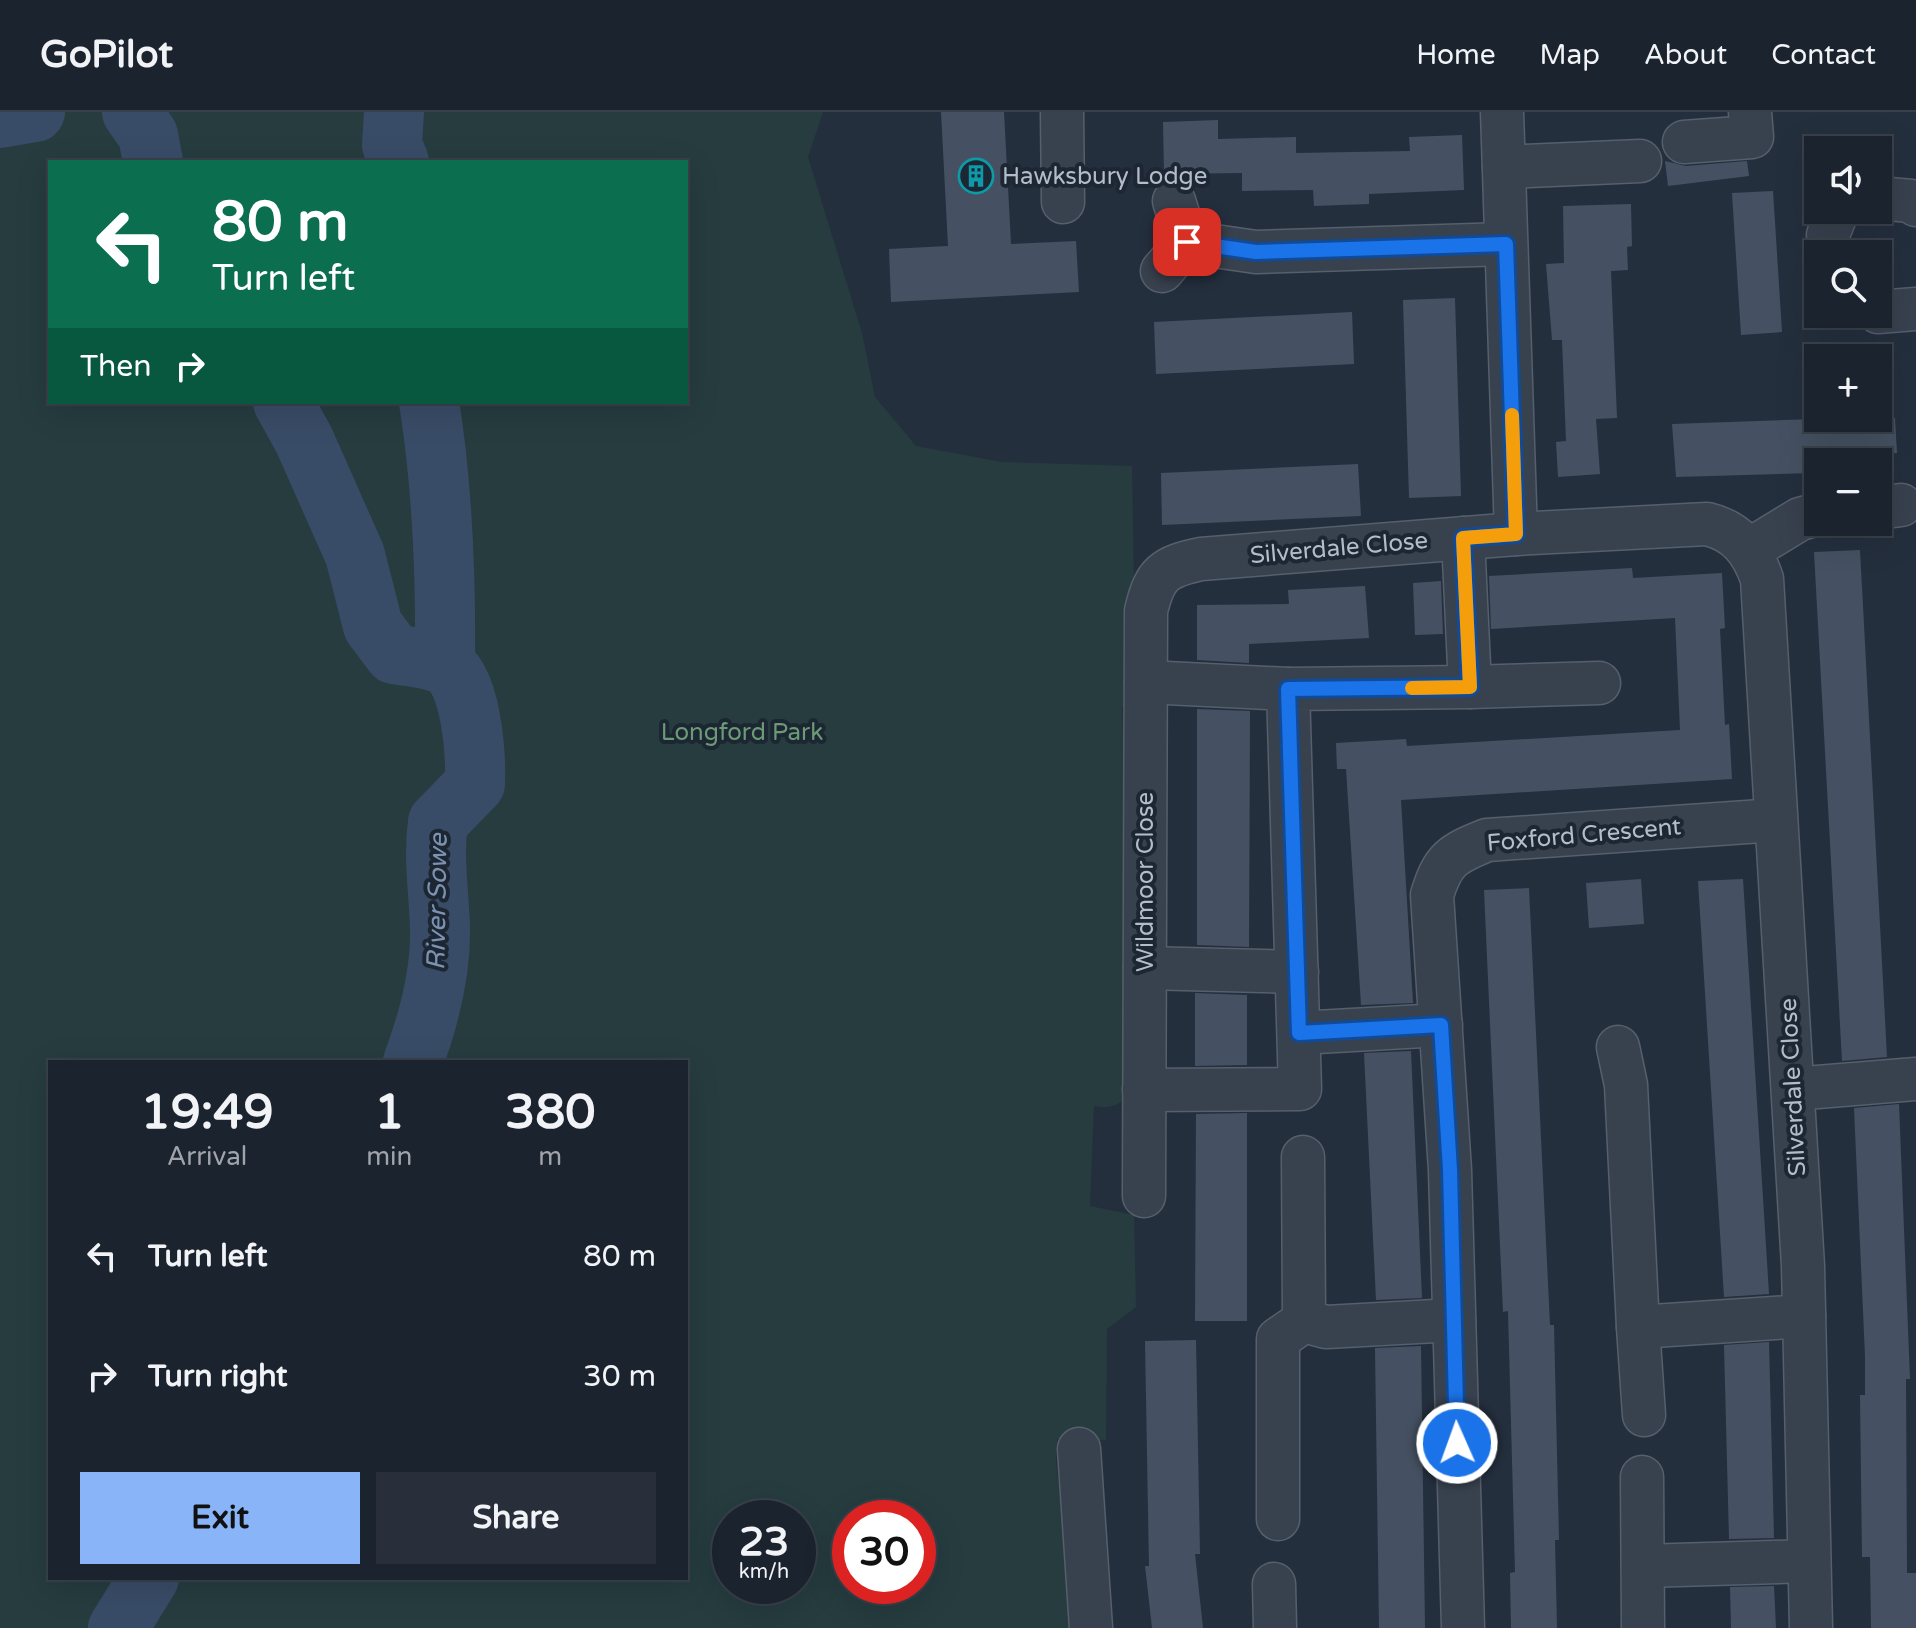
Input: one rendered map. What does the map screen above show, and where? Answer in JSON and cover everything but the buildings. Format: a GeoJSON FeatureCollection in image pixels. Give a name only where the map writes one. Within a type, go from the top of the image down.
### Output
{"type":"FeatureCollection","features":[{"type":"Feature","properties":{"kind":"street"},"geometry":{"type":"LineString","coordinates":[[1062,112],[1063,202]]}},
{"type":"Feature","properties":{"kind":"street"},"geometry":{"type":"LineString","coordinates":[[1502,112],[1516,534]]}},
{"type":"Feature","properties":{"kind":"street"},"geometry":{"type":"LineString","coordinates":[[1684,142],[1752,137],[1750,112]]}},
{"type":"Feature","properties":{"kind":"street"},"geometry":{"type":"LineString","coordinates":[[1504,167],[1640,161]]}},
{"type":"Feature","properties":{"kind":"street"},"geometry":{"type":"LineString","coordinates":[[1892,199],[1911,201],[1916,205]]}},
{"type":"Feature","properties":{"kind":"street"},"geometry":{"type":"LineString","coordinates":[[1174,201],[1174,256],[1506,244]]}},
{"type":"Feature","properties":{"kind":"street"},"geometry":{"type":"LineString","coordinates":[[1892,311],[1916,309]]}},
{"type":"Feature","properties":{"kind":"street"},"geometry":{"type":"LineString","coordinates":[[1749,550],[1804,518]]}},
{"type":"Feature","properties":{"kind":"street","name":"Silverdale Close"},"geometry":{"type":"LineString","coordinates":[[1163,571],[1201,559],[1516,534],[1707,524],[1723,527],[1749,550],[1762,579],[1793,1089],[1804,1316],[1811,1628]]}},
{"type":"Feature","properties":{"kind":"street"},"geometry":{"type":"LineString","coordinates":[[1463,538],[1470,687]]}},
{"type":"Feature","properties":{"kind":"street","name":"Wildmoor Close"},"geometry":{"type":"LineString","coordinates":[[1144,1196],[1146,611],[1151,588],[1163,571]]}},
{"type":"Feature","properties":{"kind":"street"},"geometry":{"type":"LineString","coordinates":[[1146,682],[1288,689],[1599,683]]}},
{"type":"Feature","properties":{"kind":"street"},"geometry":{"type":"LineString","coordinates":[[1144,1090],[1300,1089],[1288,689]]}},
{"type":"Feature","properties":{"kind":"street","name":"Foxford Crescent"},"geometry":{"type":"LineString","coordinates":[[1463,1628],[1454,1320],[1432,895],[1441,866],[1462,850],[1487,840],[1776,820]]}},
{"type":"Feature","properties":{"kind":"street"},"geometry":{"type":"LineString","coordinates":[[1145,968],[1297,972]]}},
{"type":"Feature","properties":{"kind":"street"},"geometry":{"type":"LineString","coordinates":[[1299,1033],[1441,1025]]}},
{"type":"Feature","properties":{"kind":"street"},"geometry":{"type":"LineString","coordinates":[[1618,1047],[1626,1085],[1644,1415]]}},
{"type":"Feature","properties":{"kind":"street"},"geometry":{"type":"LineString","coordinates":[[1793,1089],[1916,1079]]}},
{"type":"Feature","properties":{"kind":"street"},"geometry":{"type":"LineString","coordinates":[[1303,1157],[1304,1321]]}},
{"type":"Feature","properties":{"kind":"street"},"geometry":{"type":"LineString","coordinates":[[1638,1327],[1804,1316]]}},
{"type":"Feature","properties":{"kind":"street"},"geometry":{"type":"LineString","coordinates":[[1278,1519],[1278,1339],[1304,1321],[1326,1327],[1454,1320]]}},
{"type":"Feature","properties":{"kind":"street"},"geometry":{"type":"LineString","coordinates":[[1079,1449],[1091,1628]]}},
{"type":"Feature","properties":{"kind":"street"},"geometry":{"type":"LineString","coordinates":[[1642,1477],[1643,1628]]}},
{"type":"Feature","properties":{"kind":"street"},"geometry":{"type":"LineString","coordinates":[[1643,1566],[1809,1561]]}},
{"type":"Feature","properties":{"kind":"street"},"geometry":{"type":"LineString","coordinates":[[1274,1584],[1275,1628]]}},
{"type":"Feature","properties":{"kind":"green space","name":"Longford Park"},"geometry":{"type":"Polygon","coordinates":[[[0,112],[823,112],[808,157],[862,333],[875,397],[916,446],[1002,462],[1132,466],[1136,698],[1122,707],[1134,1088],[1117,1104],[1094,1106],[1090,1206],[1134,1215],[1136,1307],[1107,1329],[1106,1440],[1057,1439],[1056,1461],[1074,1628],[0,1628],[0,112]]]}},
{"type":"Feature","properties":{"kind":"waterway","name":"River Sowe"},"geometry":{"type":"LineString","coordinates":[[0,118],[35,112]]}},
{"type":"Feature","properties":{"kind":"waterway","name":"River Sowe"},"geometry":{"type":"LineString","coordinates":[[132,112],[148,135],[153,160]]}},
{"type":"Feature","properties":{"kind":"waterway","name":"River Sowe"},"geometry":{"type":"LineString","coordinates":[[394,112],[392,145],[398,160]]}},
{"type":"Feature","properties":{"kind":"waterway","name":"River Sowe"},"geometry":{"type":"LineString","coordinates":[[284,404],[304,440],[355,555],[373,626],[394,654],[433,661],[453,673],[461,685],[470,719],[475,784],[438,822],[438,962],[429,1013],[414,1060]]}},
{"type":"Feature","properties":{"kind":"waterway","name":"River Sowe"},"geometry":{"type":"LineString","coordinates":[[429,404],[443,533],[445,665]]}},
{"type":"Feature","properties":{"kind":"waterway","name":"River Sowe"},"geometry":{"type":"LineString","coordinates":[[118,1628],[148,1580]]}},
{"type":"Feature","properties":{"kind":"slow traffic"},"geometry":{"type":"LineString","coordinates":[[1412,688],[1470,687],[1463,538],[1516,534],[1512,415]]}},
{"type":"Feature","properties":{"kind":"place","name":"Hawksbury Lodge"},"geometry":{"type":"Point","coordinates":[976,176]}},
{"type":"Feature","properties":{"kind":"route"},"geometry":{"type":"LineString","coordinates":[[1187,242],[1256,252],[1506,244],[1516,534],[1463,538],[1470,687],[1288,689],[1299,1033],[1441,1025],[1450,1170],[1457,1443]]}}]}
